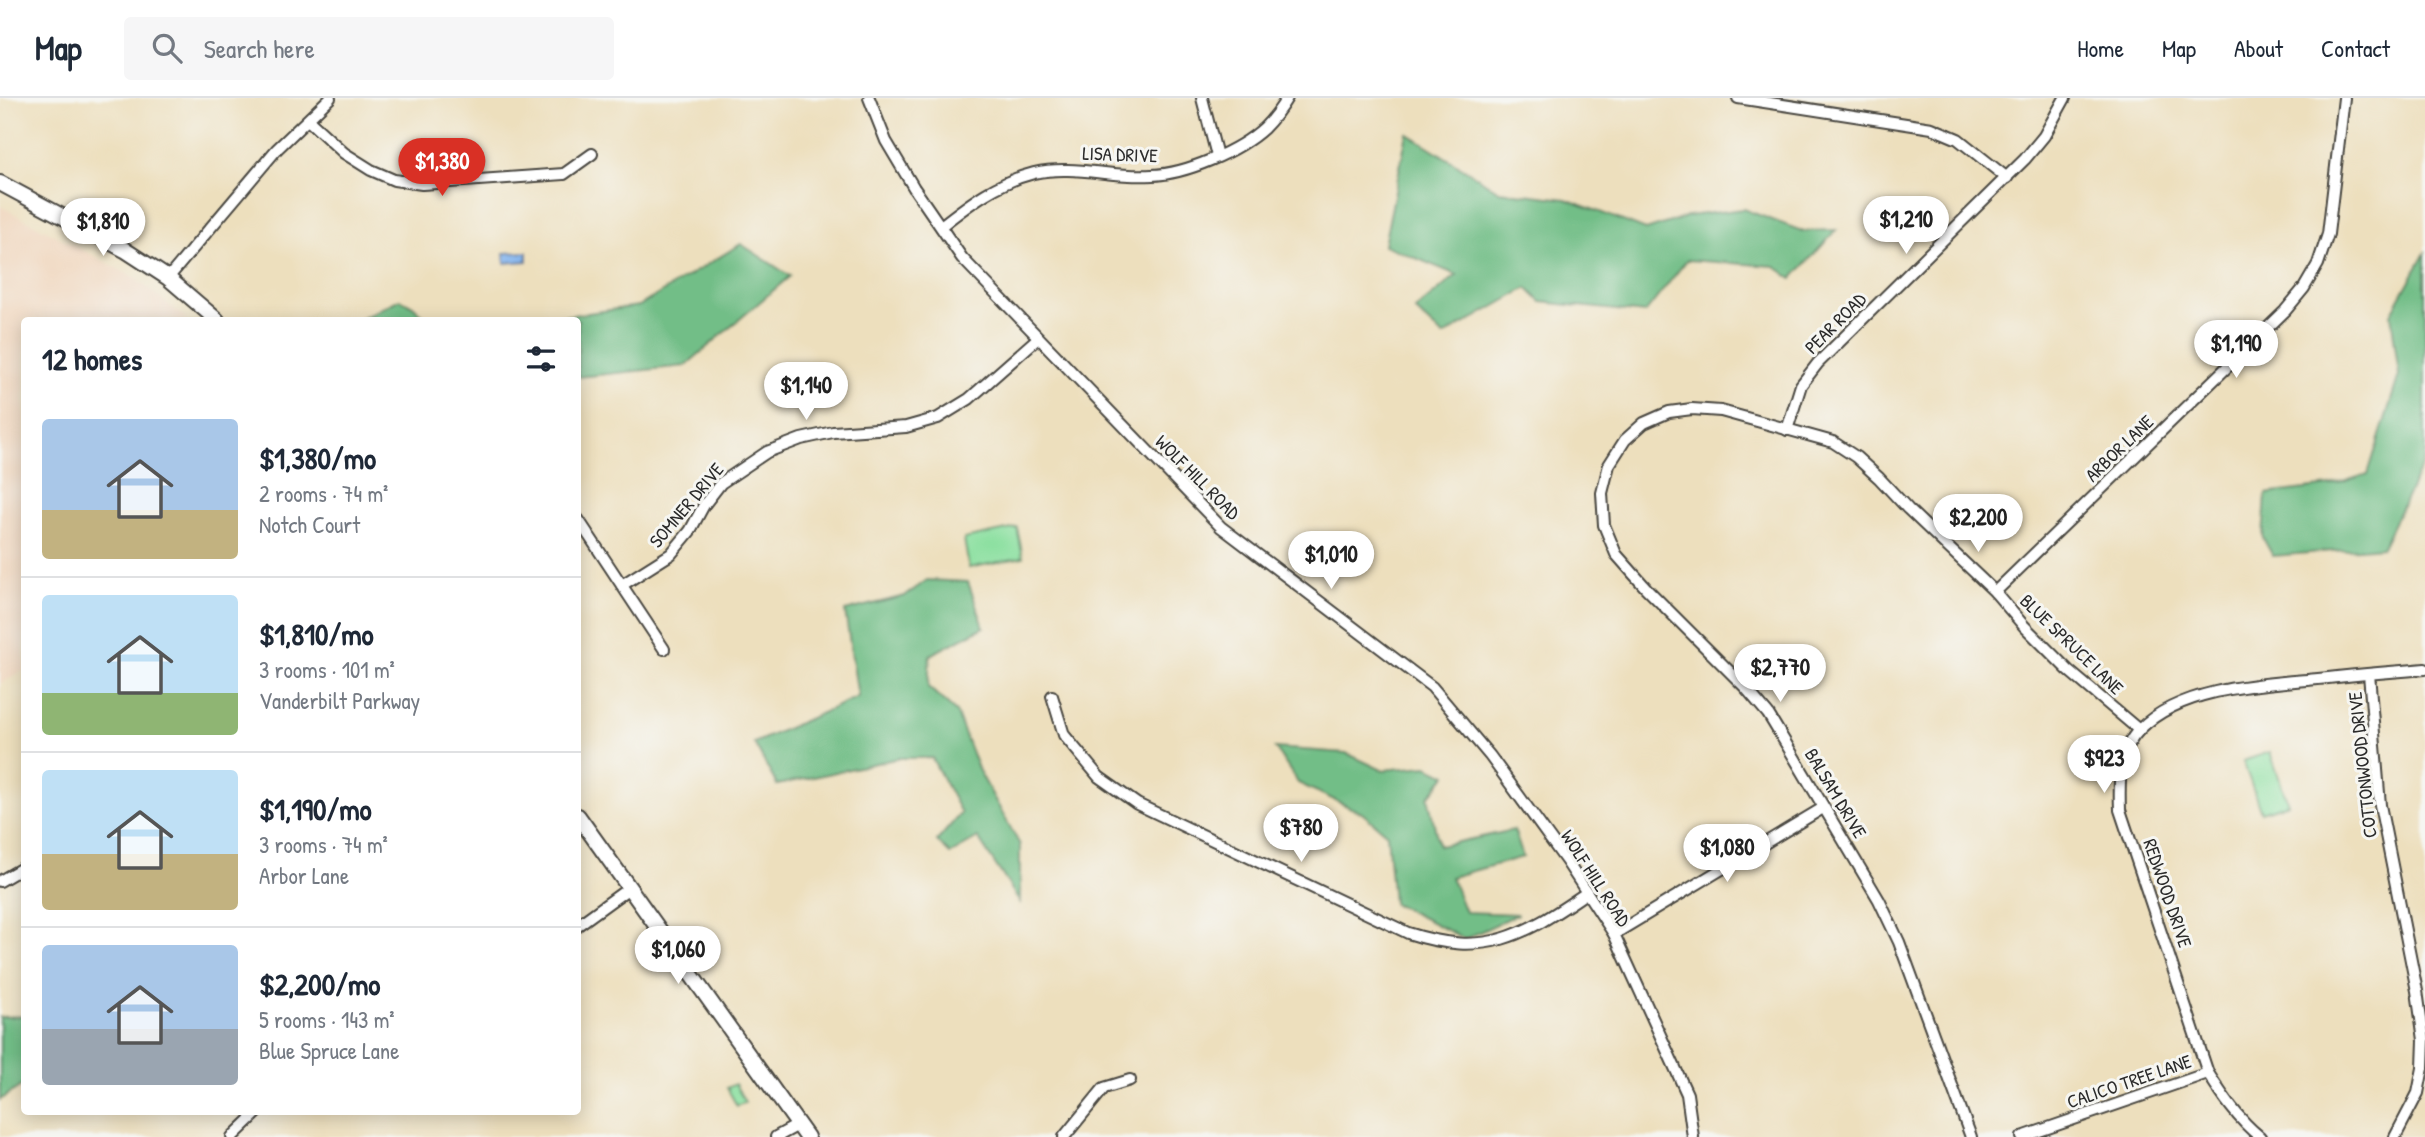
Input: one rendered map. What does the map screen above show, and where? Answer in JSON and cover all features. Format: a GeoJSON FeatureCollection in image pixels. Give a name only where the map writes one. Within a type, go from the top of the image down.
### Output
{"type":"FeatureCollection","features":[{"type":"Feature","properties":{"kind":"main road"},"geometry":{"type":"LineString","coordinates":[[0,183],[125,250],[168,278],[214,317]]}},
{"type":"Feature","properties":{"kind":"main road"},"geometry":{"type":"LineString","coordinates":[[581,820],[802,1131]]}},
{"type":"Feature","properties":{"kind":"street"},"geometry":{"type":"LineString","coordinates":[[168,278],[277,149],[330,98]]}},
{"type":"Feature","properties":{"kind":"street","name":"WOLF HILL ROAD"},"geometry":{"type":"LineString","coordinates":[[869,98],[886,141],[914,188],[962,258],[1221,527],[1432,687],[1490,756],[1567,862],[1614,934],[1687,1094],[1693,1137]]}},
{"type":"Feature","properties":{"kind":"street"},"geometry":{"type":"LineString","coordinates":[[1202,98],[1217,156]]}},
{"type":"Feature","properties":{"kind":"street","name":"LISA DRIVE"},"geometry":{"type":"LineString","coordinates":[[941,226],[976,198],[994,188],[1035,173],[1068,170],[1152,176],[1184,170],[1246,142],[1265,127],[1287,98]]}},
{"type":"Feature","properties":{"kind":"street"},"geometry":{"type":"LineString","coordinates":[[1738,98],[1932,128],[1958,139],[2007,178]]}},
{"type":"Feature","properties":{"kind":"street","name":"PEAR ROAD"},"geometry":{"type":"LineString","coordinates":[[1787,430],[1801,385],[1818,363],[2007,178],[2044,135],[2065,98]]}},
{"type":"Feature","properties":{"kind":"street","name":"ARBOR LANE"},"geometry":{"type":"LineString","coordinates":[[1995,592],[2285,311],[2304,288],[2318,264],[2328,234],[2344,98]]}},
{"type":"Feature","properties":{"kind":"street"},"geometry":{"type":"LineString","coordinates":[[308,120],[344,153],[371,170],[394,180],[422,184],[564,174],[592,154]]}},
{"type":"Feature","properties":{"kind":"street","name":"SOMNER DRIVE"},"geometry":{"type":"LineString","coordinates":[[622,585],[671,555],[722,483],[767,452],[822,434],[905,427],[938,418],[969,399],[1038,338]]}},
{"type":"Feature","properties":{"kind":"street","name":"BALSAM DRIVE"},"geometry":{"type":"LineString","coordinates":[[1787,430],[1721,411],[1692,409],[1669,412],[1644,423],[1625,440],[1609,465],[1602,493],[1604,525],[1616,554],[1646,588],[1723,663],[1768,714],[1880,900],[1899,942],[1971,1137]]}},
{"type":"Feature","properties":{"kind":"street","name":"BLUE SPRUCE LANE"},"geometry":{"type":"LineString","coordinates":[[1787,430],[1833,442],[1857,457],[1995,592],[2068,670],[2139,730]]}},
{"type":"Feature","properties":{"kind":"street"},"geometry":{"type":"LineString","coordinates":[[581,524],[664,649]]}},
{"type":"Feature","properties":{"kind":"street","name":"REDWOOD DRIVE"},"geometry":{"type":"LineString","coordinates":[[2260,1137],[2244,1124],[2226,1103],[2208,1073],[2120,810],[2118,777],[2125,752],[2139,730],[2159,715],[2187,700],[2251,685],[2425,669]]}},
{"type":"Feature","properties":{"kind":"street","name":"COTTONWOOD DRIVE"},"geometry":{"type":"LineString","coordinates":[[2369,674],[2381,805],[2424,1040],[2423,1068],[2418,1093],[2395,1137]]}},
{"type":"Feature","properties":{"kind":"street"},"geometry":{"type":"LineString","coordinates":[[1052,696],[1065,735],[1099,777],[1137,804],[1408,933],[1437,942],[1468,944],[1500,941],[1555,915],[1586,893]]}},
{"type":"Feature","properties":{"kind":"street"},"geometry":{"type":"LineString","coordinates":[[1614,934],[1823,808]]}},
{"type":"Feature","properties":{"kind":"street"},"geometry":{"type":"LineString","coordinates":[[0,881],[21,869]]}},
{"type":"Feature","properties":{"kind":"street"},"geometry":{"type":"LineString","coordinates":[[581,923],[629,888]]}},
{"type":"Feature","properties":{"kind":"street","name":"CALICO TREE LANE"},"geometry":{"type":"LineString","coordinates":[[2022,1137],[2208,1073]]}},
{"type":"Feature","properties":{"kind":"street"},"geometry":{"type":"LineString","coordinates":[[1064,1137],[1104,1088],[1129,1080]]}},
{"type":"Feature","properties":{"kind":"street"},"geometry":{"type":"LineString","coordinates":[[233,1137],[255,1115]]}},
{"type":"Feature","properties":{"kind":"street"},"geometry":{"type":"LineString","coordinates":[[776,1137],[802,1131]]}},
{"type":"Feature","properties":{"kind":"shaded area"},"geometry":{"type":"Polygon","coordinates":[[[0,206],[135,278],[184,317],[21,317],[21,672],[0,684],[0,206]]]}},
{"type":"Feature","properties":{"kind":"green space"},"geometry":{"type":"Polygon","coordinates":[[[1407,133],[1499,191],[1566,199],[1646,230],[1689,216],[1743,209],[1802,231],[1836,230],[1792,279],[1775,266],[1687,260],[1645,313],[1541,302],[1527,288],[1443,336],[1415,310],[1457,275],[1384,245],[1407,133]]]}},
{"type":"Feature","properties":{"kind":"green space"},"geometry":{"type":"Polygon","coordinates":[[[741,244],[790,276],[685,366],[581,377],[581,317],[559,317],[639,306],[741,244]]]}},
{"type":"Feature","properties":{"kind":"green space"},"geometry":{"type":"Polygon","coordinates":[[[2425,253],[2425,453],[2423,463],[2382,547],[2273,556],[2263,538],[2266,494],[2330,486],[2368,474],[2399,375],[2391,314],[2425,253]]]}},
{"type":"Feature","properties":{"kind":"green space"},"geometry":{"type":"Polygon","coordinates":[[[400,299],[425,317],[365,317],[400,299]]]}},
{"type":"Feature","properties":{"kind":"green space"},"geometry":{"type":"Polygon","coordinates":[[[1017,528],[1023,557],[969,568],[964,539],[1017,528]]]}},
{"type":"Feature","properties":{"kind":"green space"},"geometry":{"type":"Polygon","coordinates":[[[927,580],[968,582],[984,627],[930,655],[928,687],[956,712],[979,771],[1020,845],[1020,902],[978,838],[950,854],[937,841],[961,813],[932,758],[899,758],[777,785],[754,743],[858,697],[845,611],[905,596],[927,580]]]}},
{"type":"Feature","properties":{"kind":"green space"},"geometry":{"type":"Polygon","coordinates":[[[1275,748],[1346,753],[1382,770],[1427,766],[1447,775],[1428,797],[1439,846],[1514,830],[1523,857],[1451,877],[1465,912],[1518,914],[1465,939],[1393,903],[1387,834],[1362,813],[1298,783],[1275,748]]]}},
{"type":"Feature","properties":{"kind":"green space"},"geometry":{"type":"Polygon","coordinates":[[[2270,752],[2288,803],[2261,812],[2243,761],[2270,752]]]}},
{"type":"Feature","properties":{"kind":"green space"},"geometry":{"type":"Polygon","coordinates":[[[21,1016],[21,1086],[0,1100],[0,1017],[21,1016]]]}},
{"type":"Feature","properties":{"kind":"green space"},"geometry":{"type":"Polygon","coordinates":[[[735,1084],[745,1102],[737,1106],[727,1088],[735,1084]]]}},
{"type":"Feature","properties":{"kind":"water"},"geometry":{"type":"Polygon","coordinates":[[[527,252],[527,261],[505,263],[504,253],[527,252]]]}}]}
